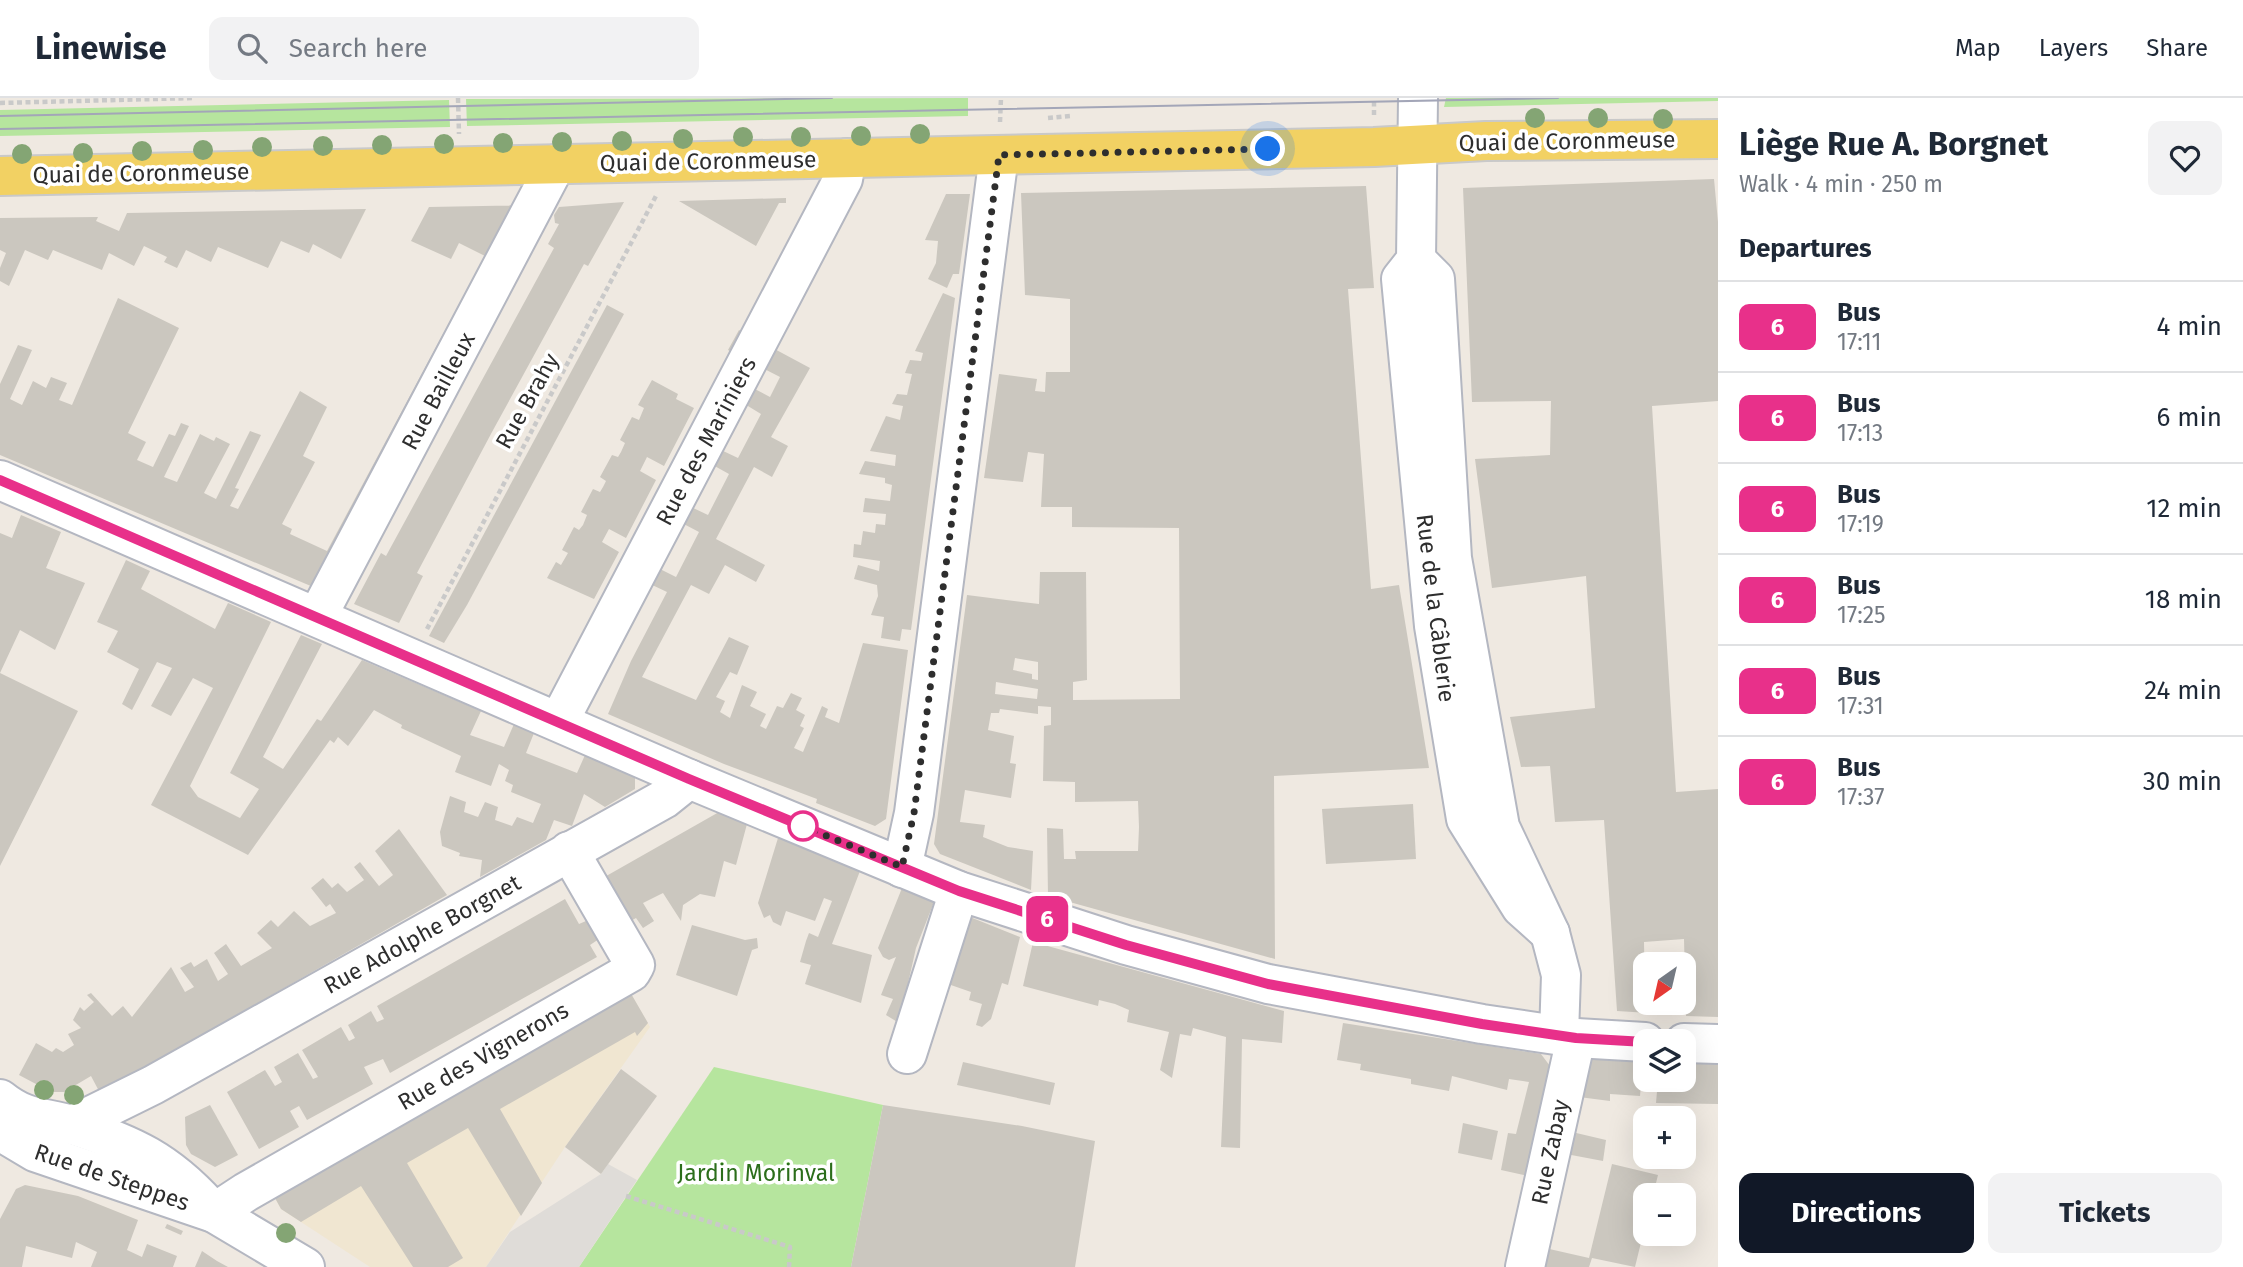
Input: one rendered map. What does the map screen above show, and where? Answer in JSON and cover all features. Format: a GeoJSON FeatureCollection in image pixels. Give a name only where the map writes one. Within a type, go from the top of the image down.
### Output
{"type":"FeatureCollection","features":[{"type":"Feature","properties":{"kind":"main road","name":"Quai de Coronmeuse"},"geometry":{"type":"LineString","coordinates":[[0,176],[848,158],[999,137],[1416,145],[1718,139]]}},
{"type":"Feature","properties":{"kind":"street"},"geometry":{"type":"LineString","coordinates":[[1416,145],[1418,98]]}},
{"type":"Feature","properties":{"kind":"street"},"geometry":{"type":"LineString","coordinates":[[902,867],[916,799],[999,137]]}},
{"type":"Feature","properties":{"kind":"street","name":"Rue de la Câblerie"},"geometry":{"type":"LineString","coordinates":[[1416,145],[1416,260],[1435,279],[1452,558],[1500,827],[1550,933],[1561,975],[1567,1036]]}},
{"type":"Feature","properties":{"kind":"street","name":"Rue des Mariniers"},"geometry":{"type":"LineString","coordinates":[[559,721],[843,179],[848,158]]}},
{"type":"Feature","properties":{"kind":"street","name":"Rue Bailleux"},"geometry":{"type":"LineString","coordinates":[[317,617],[556,164]]}},
{"type":"Feature","properties":{"kind":"street"},"geometry":{"type":"LineString","coordinates":[[0,480],[689,779],[959,891],[1126,945],[1268,984],[1567,1036],[1633,1041]]}},
{"type":"Feature","properties":{"kind":"street","name":"Rue Adolphe Borgnet"},"geometry":{"type":"LineString","coordinates":[[72,1125],[153,1085],[664,799],[689,779]]}},
{"type":"Feature","properties":{"kind":"street","name":"Rue des Vignerons"},"geometry":{"type":"LineString","coordinates":[[214,1213],[246,1192],[631,972],[635,965],[630,955],[569,851]]}},
{"type":"Feature","properties":{"kind":"street"},"geometry":{"type":"LineString","coordinates":[[907,1054],[959,891]]}},
{"type":"Feature","properties":{"kind":"street","name":"Rue Zabay"},"geometry":{"type":"LineString","coordinates":[[1525,1267],[1567,1036]]}},
{"type":"Feature","properties":{"kind":"street"},"geometry":{"type":"LineString","coordinates":[[1696,1043],[1718,1044]]}},
{"type":"Feature","properties":{"kind":"street","name":"Rue Adolphe Borgnet"},"geometry":{"type":"LineString","coordinates":[[90,1169],[119,1142],[153,1085]]}},
{"type":"Feature","properties":{"kind":"street","name":"Rue de Steppes"},"geometry":{"type":"LineString","coordinates":[[6,1131],[72,1125],[119,1142],[181,1176],[214,1213]]}},
{"type":"Feature","properties":{"kind":"street","name":"Rue de Steppes"},"geometry":{"type":"LineString","coordinates":[[6,1131],[35,1152],[214,1213],[305,1267]]}},
{"type":"Feature","properties":{"kind":"path"},"geometry":{"type":"LineString","coordinates":[[0,103],[193,98]]}},
{"type":"Feature","properties":{"kind":"path"},"geometry":{"type":"LineString","coordinates":[[999,137],[1001,98]]}},
{"type":"Feature","properties":{"kind":"path","name":"Rue Brahy"},"geometry":{"type":"LineString","coordinates":[[412,658],[674,162]]}},
{"type":"Feature","properties":{"kind":"path"},"geometry":{"type":"LineString","coordinates":[[626,1196],[790,1247],[789,1267]]}},
{"type":"Feature","properties":{"kind":"shaded area"},"geometry":{"type":"Polygon","coordinates":[[[626,985],[650,1027],[565,1147],[486,1267],[370,1267],[281,1209],[269,1187],[626,985]]]}},
{"type":"Feature","properties":{"kind":"shaded area"},"geometry":{"type":"Polygon","coordinates":[[[608,1164],[637,1180],[579,1267],[486,1267],[510,1232],[601,1174],[608,1164]]]}},
{"type":"Feature","properties":{"kind":"green space"},"geometry":{"type":"Polygon","coordinates":[[[968,98],[968,116],[467,126],[466,99],[968,98]]]}},
{"type":"Feature","properties":{"kind":"green space"},"geometry":{"type":"Polygon","coordinates":[[[1446,98],[1718,98],[1718,101],[1444,107],[1446,98]]]}},
{"type":"Feature","properties":{"kind":"green space"},"geometry":{"type":"Polygon","coordinates":[[[449,100],[450,127],[0,136],[0,110],[449,100]]]}},
{"type":"Feature","properties":{"kind":"green space","name":"Jardin Morinval"},"geometry":{"type":"Polygon","coordinates":[[[714,1067],[883,1105],[851,1267],[579,1267],[714,1067]]]}},
{"type":"Feature","properties":{"kind":"building"},"geometry":{"type":"Polygon","coordinates":[[[1714,179],[1718,222],[1718,401],[1652,406],[1676,792],[1718,789],[1718,1017],[1686,1016],[1696,1015],[1696,952],[1684,952],[1684,939],[1644,942],[1644,952],[1633,952],[1633,1012],[1617,1011],[1604,820],[1555,822],[1550,766],[1521,767],[1510,717],[1595,708],[1586,576],[1492,588],[1475,459],[1550,455],[1551,401],[1472,402],[1463,188],[1714,179]]]}},
{"type":"Feature","properties":{"kind":"building"},"geometry":{"type":"Polygon","coordinates":[[[1366,186],[1374,288],[1348,289],[1371,589],[1399,585],[1429,768],[1274,776],[1275,959],[1048,896],[1047,828],[1063,829],[1064,859],[1076,859],[1075,851],[1138,851],[1139,827],[1138,801],[1075,802],[1075,782],[1043,781],[1044,726],[1051,725],[1051,707],[1038,706],[1038,714],[1000,709],[999,713],[991,713],[988,730],[1014,736],[1010,763],[1016,764],[1011,798],[965,790],[960,822],[985,825],[983,837],[1008,847],[1033,851],[1031,890],[940,854],[934,844],[967,595],[1039,604],[1040,572],[1086,572],[1087,680],[1073,682],[1073,700],[1180,699],[1179,528],[1072,527],[1072,507],[1041,507],[1044,454],[1028,452],[1023,482],[984,478],[999,374],[1037,379],[1035,391],[1045,392],[1046,372],[1070,372],[1070,299],[1025,295],[1021,193],[1366,186]],[[1015,658],[1013,670],[1032,674],[1032,679],[1038,680],[1038,662],[1015,658]],[[996,682],[995,694],[1037,699],[1038,689],[996,682]]]}},
{"type":"Feature","properties":{"kind":"building"},"geometry":{"type":"Polygon","coordinates":[[[946,194],[970,194],[959,274],[953,274],[947,288],[928,279],[936,263],[938,241],[925,240],[946,194]]]}},
{"type":"Feature","properties":{"kind":"building"},"geometry":{"type":"Polygon","coordinates":[[[786,198],[786,203],[779,203],[756,246],[679,201],[786,198]]]}},
{"type":"Feature","properties":{"kind":"building"},"geometry":{"type":"Polygon","coordinates":[[[624,202],[588,266],[584,264],[492,432],[417,573],[423,576],[399,623],[354,604],[381,553],[386,556],[554,248],[548,244],[559,224],[555,223],[554,215],[559,207],[624,202]]]}},
{"type":"Feature","properties":{"kind":"building"},"geometry":{"type":"Polygon","coordinates":[[[530,205],[506,254],[490,246],[485,256],[459,243],[451,259],[411,241],[429,207],[530,205]]]}},
{"type":"Feature","properties":{"kind":"building"},"geometry":{"type":"Polygon","coordinates":[[[366,209],[341,259],[313,244],[309,253],[281,241],[268,268],[218,247],[211,262],[186,250],[177,268],[164,262],[167,257],[144,246],[134,266],[109,253],[102,270],[53,250],[48,260],[25,250],[9,286],[0,281],[0,268],[6,253],[0,250],[0,218],[98,217],[96,221],[119,231],[127,213],[366,209]]]}},
{"type":"Feature","properties":{"kind":"building"},"geometry":{"type":"Polygon","coordinates":[[[474,276],[489,285],[325,592],[0,455],[0,384],[18,345],[32,350],[10,399],[22,405],[33,381],[46,388],[51,377],[67,383],[59,400],[72,405],[118,298],[179,328],[128,433],[146,442],[137,460],[153,467],[169,434],[175,436],[181,423],[189,426],[164,477],[177,482],[200,434],[214,441],[216,437],[230,444],[204,493],[216,499],[250,431],[261,435],[235,488],[239,489],[230,506],[238,509],[300,391],[327,407],[303,456],[315,462],[282,524],[292,529],[290,534],[327,551],[474,276]]]}},
{"type":"Feature","properties":{"kind":"building"},"geometry":{"type":"Polygon","coordinates":[[[943,293],[955,298],[911,630],[902,629],[900,641],[881,638],[884,617],[871,615],[878,596],[877,585],[854,579],[858,565],[879,571],[880,561],[853,557],[854,544],[861,545],[863,531],[875,533],[876,524],[885,525],[886,514],[863,512],[865,498],[890,501],[892,485],[885,483],[885,478],[859,474],[865,461],[895,466],[896,455],[870,451],[886,416],[900,420],[903,406],[892,404],[897,394],[907,395],[912,374],[905,373],[910,360],[921,361],[923,353],[915,351],[943,293]]]}},
{"type":"Feature","properties":{"kind":"building"},"geometry":{"type":"Polygon","coordinates":[[[607,305],[624,314],[444,643],[429,636],[607,305]]]}},
{"type":"Feature","properties":{"kind":"building"},"geometry":{"type":"Polygon","coordinates":[[[739,330],[810,368],[771,437],[788,446],[772,477],[754,467],[716,539],[765,565],[756,582],[725,565],[709,594],[691,585],[642,677],[696,700],[729,637],[749,646],[737,675],[730,672],[716,697],[725,701],[720,712],[730,718],[742,685],[757,692],[750,706],[766,714],[760,726],[766,729],[777,706],[783,708],[791,693],[802,698],[796,710],[805,715],[800,726],[804,728],[794,748],[803,752],[822,706],[828,709],[825,717],[839,723],[863,643],[908,650],[886,819],[875,826],[816,803],[817,799],[724,764],[608,714],[631,661],[667,592],[648,583],[656,567],[676,577],[699,532],[680,522],[689,506],[708,515],[729,474],[711,464],[719,449],[738,458],[761,414],[743,403],[751,387],[770,397],[780,377],[728,350],[739,330]]]}},
{"type":"Feature","properties":{"kind":"building"},"geometry":{"type":"Polygon","coordinates":[[[652,380],[678,394],[676,399],[694,408],[664,466],[647,457],[640,471],[656,480],[626,538],[609,529],[602,542],[619,552],[594,599],[547,578],[556,562],[561,565],[568,553],[562,550],[574,527],[579,530],[583,525],[587,515],[581,512],[593,489],[600,492],[603,487],[606,481],[600,477],[612,455],[618,457],[621,452],[625,443],[620,440],[632,417],[639,420],[644,408],[638,405],[652,380]]]}},
{"type":"Feature","properties":{"kind":"building"},"geometry":{"type":"Polygon","coordinates":[[[21,515],[61,532],[46,568],[85,583],[55,650],[20,630],[0,673],[0,533],[12,538],[21,515]]]}},
{"type":"Feature","properties":{"kind":"building"},"geometry":{"type":"Polygon","coordinates":[[[126,560],[150,571],[141,589],[215,629],[228,603],[271,622],[190,786],[198,797],[240,818],[259,789],[230,773],[301,635],[322,644],[263,757],[283,769],[317,719],[321,721],[362,660],[481,711],[470,735],[504,747],[514,724],[534,733],[526,753],[577,773],[585,755],[635,776],[635,789],[605,807],[584,794],[572,826],[554,820],[546,840],[480,877],[482,860],[459,856],[460,853],[442,846],[440,832],[450,796],[466,802],[464,812],[478,817],[485,802],[498,807],[495,820],[512,826],[517,817],[533,823],[541,804],[511,792],[513,785],[505,781],[509,770],[499,764],[491,786],[455,772],[461,756],[401,728],[402,725],[374,710],[348,746],[338,737],[334,743],[330,740],[248,855],[151,805],[213,688],[193,678],[171,716],[151,706],[172,668],[157,662],[132,710],[122,704],[139,669],[107,652],[118,631],[97,622],[126,560]]]}},
{"type":"Feature","properties":{"kind":"building"},"geometry":{"type":"Polygon","coordinates":[[[0,673],[78,711],[0,866],[0,673]]]}},
{"type":"Feature","properties":{"kind":"building"},"geometry":{"type":"Polygon","coordinates":[[[1413,804],[1416,859],[1326,864],[1322,809],[1413,804]]]}},
{"type":"Feature","properties":{"kind":"building"},"geometry":{"type":"Polygon","coordinates":[[[719,812],[747,824],[736,865],[724,861],[715,897],[700,894],[683,905],[681,921],[663,893],[643,903],[654,921],[643,928],[636,918],[627,923],[601,879],[719,812]]]}},
{"type":"Feature","properties":{"kind":"building"},"geometry":{"type":"Polygon","coordinates":[[[399,829],[447,895],[100,1093],[91,1076],[64,1092],[51,1092],[19,1075],[36,1043],[52,1052],[56,1048],[63,1052],[74,1045],[68,1034],[81,1028],[73,1020],[80,1007],[84,1011],[94,1002],[87,995],[91,993],[112,1016],[123,1006],[132,1017],[171,967],[185,992],[194,987],[180,968],[191,962],[194,967],[207,959],[218,981],[228,974],[214,953],[226,944],[241,966],[272,948],[257,933],[271,920],[278,927],[294,911],[310,926],[336,913],[330,904],[326,907],[311,888],[323,878],[332,888],[338,883],[347,892],[364,880],[354,867],[360,862],[379,886],[393,875],[375,851],[399,829]]]}},
{"type":"Feature","properties":{"kind":"building"},"geometry":{"type":"Polygon","coordinates":[[[778,838],[860,871],[832,944],[872,955],[861,1003],[805,984],[811,965],[800,962],[806,941],[809,933],[818,937],[832,901],[824,898],[815,921],[786,911],[781,926],[773,922],[770,915],[764,918],[758,903],[778,838]]]}},
{"type":"Feature","properties":{"kind":"building"},"geometry":{"type":"Polygon","coordinates":[[[902,888],[934,902],[916,948],[899,1023],[886,1015],[893,999],[881,995],[896,957],[889,960],[883,957],[878,948],[902,888]]]}},
{"type":"Feature","properties":{"kind":"building"},"geometry":{"type":"Polygon","coordinates":[[[565,899],[579,924],[586,921],[591,923],[599,939],[590,945],[597,957],[390,1073],[383,1059],[364,1067],[373,1084],[307,1120],[299,1106],[290,1111],[299,1127],[259,1149],[227,1092],[265,1070],[275,1086],[282,1082],[274,1067],[298,1053],[313,1079],[318,1077],[302,1050],[341,1027],[349,1041],[355,1038],[348,1025],[371,1011],[377,1022],[384,1019],[377,1006],[565,899]]]}},
{"type":"Feature","properties":{"kind":"building"},"geometry":{"type":"Polygon","coordinates":[[[960,913],[1020,937],[1008,985],[1002,983],[991,1019],[982,1027],[976,1025],[982,1004],[969,1000],[971,992],[948,984],[960,913]]]}},
{"type":"Feature","properties":{"kind":"building"},"geometry":{"type":"Polygon","coordinates":[[[692,925],[745,940],[757,938],[758,948],[752,950],[737,996],[676,975],[692,925]]]}},
{"type":"Feature","properties":{"kind":"building"},"geometry":{"type":"Polygon","coordinates":[[[1033,942],[1284,1011],[1282,1043],[1242,1039],[1240,1148],[1221,1147],[1226,1037],[1193,1028],[1191,1036],[1180,1034],[1172,1078],[1160,1070],[1169,1032],[1127,1022],[1129,1010],[1115,1004],[1099,1000],[1098,1006],[1023,986],[1033,942]]]}},
{"type":"Feature","properties":{"kind":"building"},"geometry":{"type":"Polygon","coordinates":[[[626,985],[648,1023],[637,1036],[635,1032],[500,1109],[542,1183],[521,1216],[468,1128],[407,1163],[463,1258],[448,1267],[413,1267],[361,1186],[301,1222],[281,1209],[269,1187],[626,985]]]}},
{"type":"Feature","properties":{"kind":"building"},"geometry":{"type":"Polygon","coordinates":[[[1343,1023],[1541,1054],[1550,1066],[1528,1176],[1501,1170],[1508,1133],[1516,1134],[1529,1082],[1509,1079],[1507,1090],[1452,1076],[1449,1091],[1411,1084],[1411,1079],[1360,1070],[1361,1064],[1337,1060],[1343,1023]]]}},
{"type":"Feature","properties":{"kind":"building"},"geometry":{"type":"Polygon","coordinates":[[[1588,1056],[1633,1060],[1633,1092],[1640,1092],[1640,1096],[1610,1094],[1610,1101],[1579,1097],[1588,1056]]]}},
{"type":"Feature","properties":{"kind":"building"},"geometry":{"type":"Polygon","coordinates":[[[963,1062],[1055,1083],[1050,1105],[957,1085],[963,1062]]]}},
{"type":"Feature","properties":{"kind":"building"},"geometry":{"type":"Polygon","coordinates":[[[1696,1063],[1718,1064],[1718,1104],[1656,1103],[1657,1092],[1696,1092],[1696,1063]]]}},
{"type":"Feature","properties":{"kind":"building"},"geometry":{"type":"Polygon","coordinates":[[[621,1069],[657,1096],[601,1174],[565,1147],[621,1069]]]}},
{"type":"Feature","properties":{"kind":"building"},"geometry":{"type":"Polygon","coordinates":[[[210,1105],[238,1155],[215,1167],[191,1154],[186,1145],[185,1117],[210,1105]]]}},
{"type":"Feature","properties":{"kind":"building"},"geometry":{"type":"Polygon","coordinates":[[[883,1105],[1022,1126],[1095,1141],[1075,1267],[851,1267],[883,1105]]]}},
{"type":"Feature","properties":{"kind":"building"},"geometry":{"type":"Polygon","coordinates":[[[1463,1123],[1498,1131],[1492,1160],[1458,1153],[1463,1123]]]}},
{"type":"Feature","properties":{"kind":"building"},"geometry":{"type":"Polygon","coordinates":[[[1572,1132],[1606,1140],[1603,1161],[1566,1154],[1572,1132]]]}},
{"type":"Feature","properties":{"kind":"building"},"geometry":{"type":"Polygon","coordinates":[[[1612,1164],[1658,1175],[1656,1183],[1633,1183],[1633,1246],[1640,1246],[1635,1267],[1592,1258],[1589,1267],[1541,1267],[1545,1248],[1589,1258],[1612,1164]]]}},
{"type":"Feature","properties":{"kind":"building"},"geometry":{"type":"Polygon","coordinates":[[[25,1185],[78,1196],[138,1220],[127,1250],[142,1257],[147,1244],[177,1256],[173,1267],[91,1267],[97,1252],[76,1242],[72,1258],[26,1246],[22,1267],[0,1267],[0,1219],[16,1189],[25,1185]]]}},
{"type":"Feature","properties":{"kind":"building"},"geometry":{"type":"Polygon","coordinates":[[[167,1224],[183,1231],[181,1235],[165,1228],[167,1224]]]}},
{"type":"Feature","properties":{"kind":"building"},"geometry":{"type":"Polygon","coordinates":[[[202,1251],[217,1261],[228,1267],[195,1267],[202,1251]]]}},
{"type":"Feature","properties":{"kind":"tram line"},"geometry":{"type":"LineString","coordinates":[[0,116],[832,98]]}},
{"type":"Feature","properties":{"kind":"tram line"},"geometry":{"type":"LineString","coordinates":[[0,129],[1558,98]]}},
{"type":"Feature","properties":{"kind":"bus line","name":"6"},"geometry":{"type":"LineString","coordinates":[[0,480],[689,779],[959,891],[1126,945],[1268,984],[1482,1024],[1576,1038],[1633,1041]]}},
{"type":"Feature","properties":{"kind":"route"},"geometry":{"type":"LineString","coordinates":[[803,826],[902,867],[914,813],[999,155],[1268,149]]}}]}
